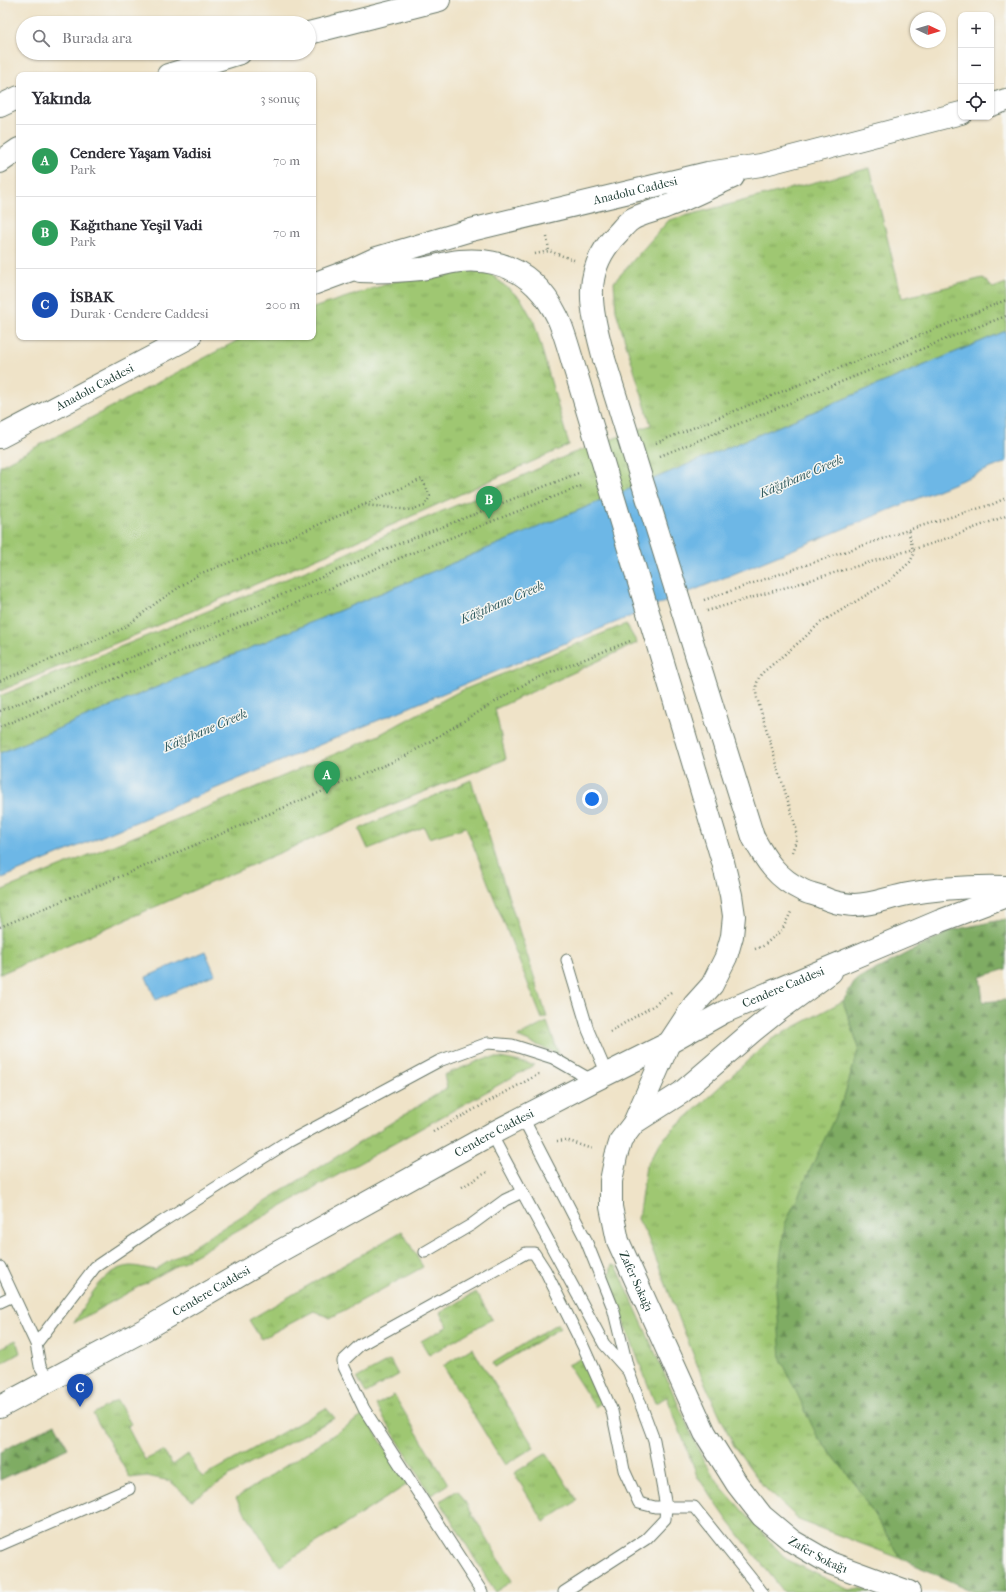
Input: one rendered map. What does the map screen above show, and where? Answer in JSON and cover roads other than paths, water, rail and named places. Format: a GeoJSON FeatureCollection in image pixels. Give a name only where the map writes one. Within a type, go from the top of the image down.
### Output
{"type":"FeatureCollection","features":[{"type":"Feature","properties":{"kind":"main road"},"geometry":{"type":"LineString","coordinates":[[316,31],[439,0]]}},
{"type":"Feature","properties":{"kind":"main road"},"geometry":{"type":"LineString","coordinates":[[178,72],[217,60]]}},
{"type":"Feature","properties":{"kind":"main road"},"geometry":{"type":"LineString","coordinates":[[0,106],[16,98]]}},
{"type":"Feature","properties":{"kind":"main road"},"geometry":{"type":"LineString","coordinates":[[994,104],[1006,100]]}},
{"type":"Feature","properties":{"kind":"main road","name":"Anadolu Caddesi"},"geometry":{"type":"LineString","coordinates":[[316,283],[351,270],[376,258],[471,230],[708,173],[761,165],[958,114]]}},
{"type":"Feature","properties":{"kind":"main road"},"geometry":{"type":"LineString","coordinates":[[0,162],[16,151]]}},
{"type":"Feature","properties":{"kind":"main road"},"geometry":{"type":"LineString","coordinates":[[761,165],[667,207],[631,220],[607,244],[595,269],[592,282],[591,300],[604,359],[753,837],[766,860],[780,876],[802,890],[834,903],[856,905],[906,894],[941,889],[979,886],[1006,887]]}},
{"type":"Feature","properties":{"kind":"main road"},"geometry":{"type":"LineString","coordinates":[[351,270],[371,271],[420,269],[458,261],[474,260],[491,262],[517,271],[533,282],[548,301],[558,319],[577,376],[723,862],[732,895],[734,916],[732,936],[726,957],[712,986],[694,1005],[669,1044],[634,1123]]}},
{"type":"Feature","properties":{"kind":"main road","name":"Anadolu Caddesi"},"geometry":{"type":"LineString","coordinates":[[0,437],[184,340]]}},
{"type":"Feature","properties":{"kind":"main road","name":"Cendere Caddesi"},"geometry":{"type":"LineString","coordinates":[[0,1407],[146,1329],[280,1251],[491,1134],[669,1044],[724,1012],[940,921],[1006,896]]}},
{"type":"Feature","properties":{"kind":"main road","name":"Zafer Sokağı"},"geometry":{"type":"LineString","coordinates":[[846,961],[777,1011],[681,1093],[634,1123],[621,1140],[616,1156],[611,1181],[611,1208],[618,1241],[705,1433],[737,1484],[762,1516],[792,1540],[830,1563],[909,1592]]}},
{"type":"Feature","properties":{"kind":"lane"},"geometry":{"type":"LineString","coordinates":[[568,960],[600,1078]]}},
{"type":"Feature","properties":{"kind":"lane"},"geometry":{"type":"LineString","coordinates":[[36,1344],[95,1267],[157,1225],[288,1142],[439,1061],[488,1043],[512,1045],[554,1058],[600,1078]]}},
{"type":"Feature","properties":{"kind":"lane"},"geometry":{"type":"LineString","coordinates":[[523,1118],[585,1238],[613,1308],[630,1372],[654,1440],[666,1507],[665,1519],[646,1539],[564,1592]]}},
{"type":"Feature","properties":{"kind":"lane"},"geometry":{"type":"LineString","coordinates":[[491,1134],[604,1344],[630,1372]]}},
{"type":"Feature","properties":{"kind":"lane"},"geometry":{"type":"LineString","coordinates":[[426,1252],[471,1225],[505,1200],[522,1192]]}},
{"type":"Feature","properties":{"kind":"lane"},"geometry":{"type":"LineString","coordinates":[[482,1592],[364,1409],[344,1367],[343,1360],[360,1345],[526,1253],[534,1253],[540,1260],[583,1346],[612,1411],[624,1470],[639,1503],[655,1507],[694,1507],[762,1592]]}},
{"type":"Feature","properties":{"kind":"lane"},"geometry":{"type":"LineString","coordinates":[[0,1267],[36,1344],[40,1366],[49,1381]]}},
{"type":"Feature","properties":{"kind":"lane"},"geometry":{"type":"LineString","coordinates":[[0,1302],[13,1296]]}},
{"type":"Feature","properties":{"kind":"lane"},"geometry":{"type":"LineString","coordinates":[[0,1545],[129,1489]]}},
{"type":"Feature","properties":{"kind":"water","name":"Kâğıthane Creek"},"geometry":{"type":"Polygon","coordinates":[[[1006,331],[1006,462],[417,704],[0,879],[0,753],[1006,331]]]}},
{"type":"Feature","properties":{"kind":"water"},"geometry":{"type":"Polygon","coordinates":[[[205,951],[215,974],[156,1000],[146,977],[205,951]]]}},
{"type":"Feature","properties":{"kind":"place","name":"Kağıthane Yeşil Vadi"},"geometry":{"type":"Point","coordinates":[489,519]}},
{"type":"Feature","properties":{"kind":"place","name":"Cendere Yaşam Vadisi"},"geometry":{"type":"Point","coordinates":[327,794]}},
{"type":"Feature","properties":{"kind":"place","name":"İSBAK"},"geometry":{"type":"Point","coordinates":[80,1407]}}]}
